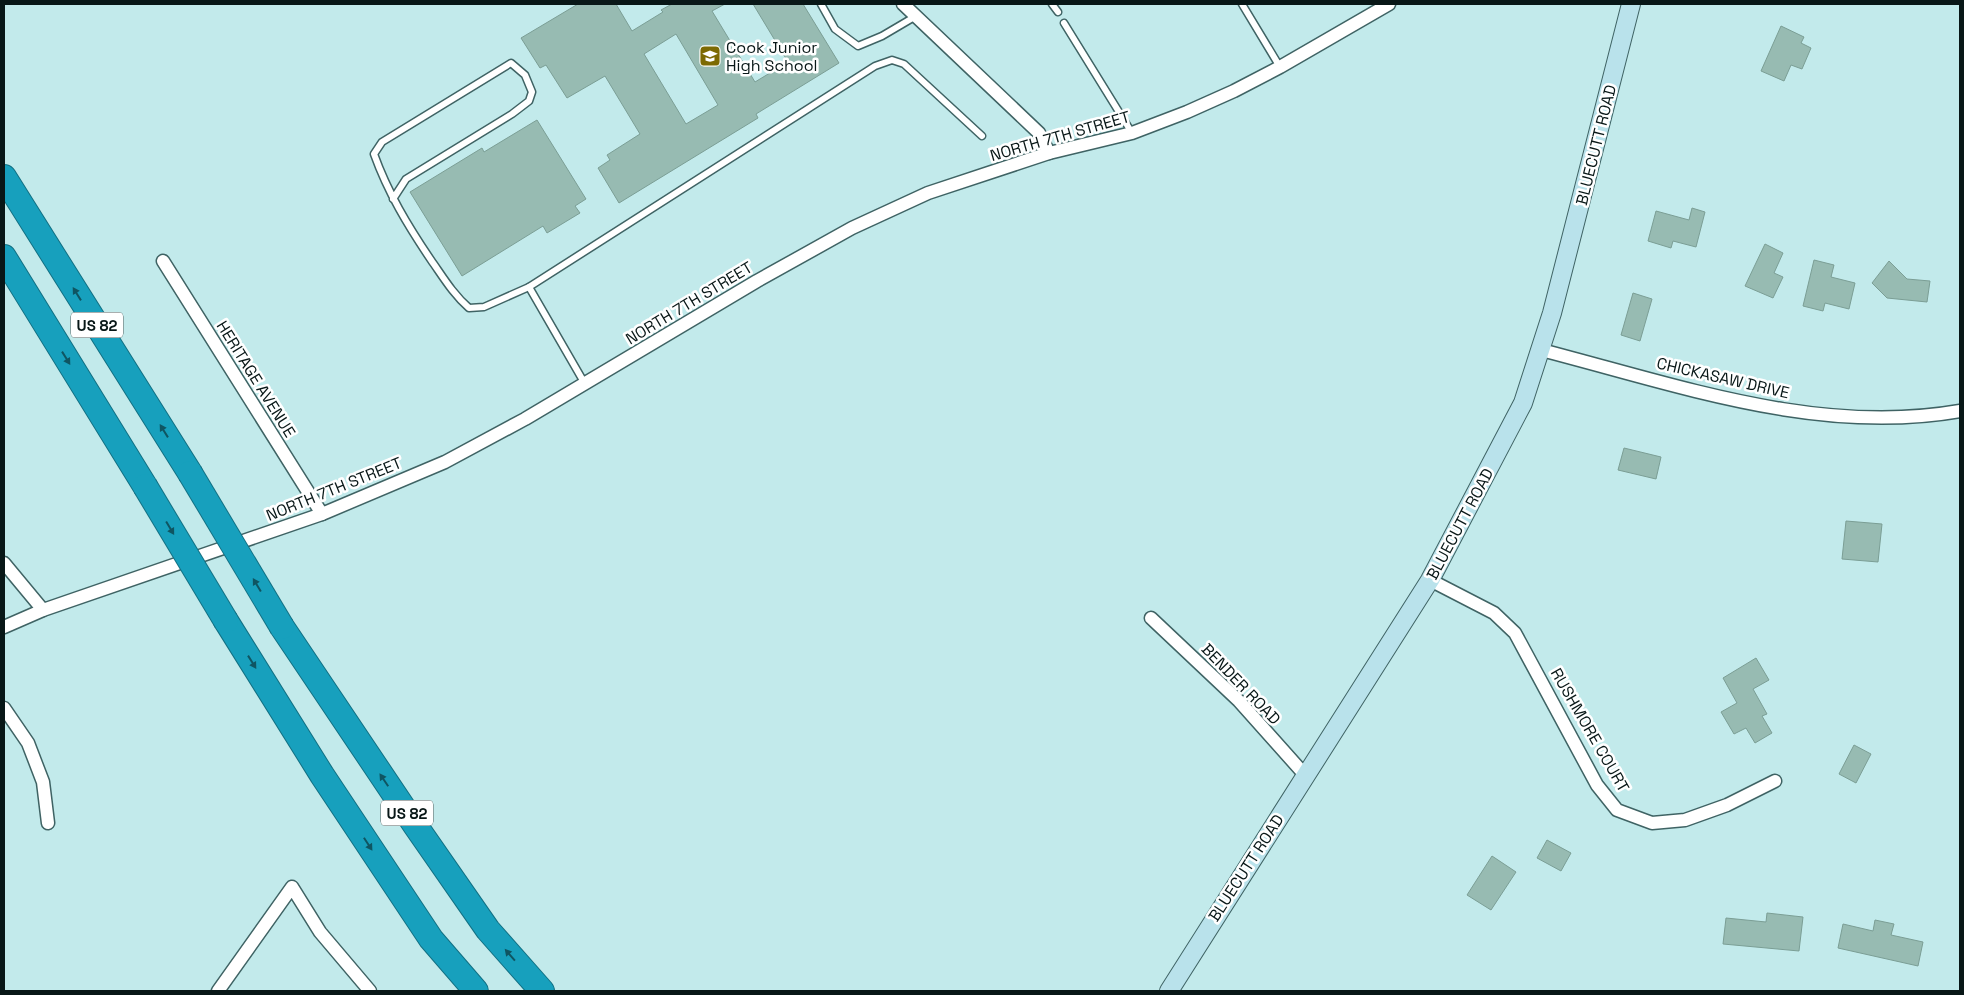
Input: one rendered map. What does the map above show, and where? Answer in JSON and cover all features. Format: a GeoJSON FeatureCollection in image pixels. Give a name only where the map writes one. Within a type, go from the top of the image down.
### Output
{"type":"FeatureCollection","features":[{"type":"Feature","properties":{"kind":"highway","name":"US 82"},"geometry":{"type":"LineString","coordinates":[[4,177],[190,473],[282,627],[482,922],[542,991]]}},
{"type":"Feature","properties":{"kind":"highway","name":"US 82"},"geometry":{"type":"LineString","coordinates":[[4,257],[322,775],[430,939],[476,991]]}},
{"type":"Feature","properties":{"kind":"street","name":"NORTH 7TH STREET"},"geometry":{"type":"LineString","coordinates":[[4,627],[44,610],[322,514],[445,462],[525,419],[758,281],[852,228],[928,193],[1049,153],[1132,133],[1226,95],[1280,67],[1389,4]]}},
{"type":"Feature","properties":{"kind":"street"},"geometry":{"type":"LineString","coordinates":[[1619,55],[1624,4]]}},
{"type":"Feature","properties":{"kind":"street","name":"BLUECUTT ROAD"},"geometry":{"type":"LineString","coordinates":[[1169,991],[1430,580],[1523,403],[1541,350],[1631,4]]}},
{"type":"Feature","properties":{"kind":"street"},"geometry":{"type":"LineString","coordinates":[[910,8],[1039,133],[1049,153]]}},
{"type":"Feature","properties":{"kind":"street","name":"HERITAGE AVENUE"},"geometry":{"type":"LineString","coordinates":[[163,262],[322,514]]}},
{"type":"Feature","properties":{"kind":"street","name":"CHICKASAW DRIVE"},"geometry":{"type":"LineString","coordinates":[[1541,350],[1773,409],[1860,418],[1922,418],[1960,411]]}},
{"type":"Feature","properties":{"kind":"street"},"geometry":{"type":"LineString","coordinates":[[4,563],[44,610]]}},
{"type":"Feature","properties":{"kind":"street","name":"RUSHMORE COURT"},"geometry":{"type":"LineString","coordinates":[[1430,580],[1494,613],[1515,632],[1598,784],[1617,810],[1652,823],[1685,820],[1727,805],[1775,781]]}},
{"type":"Feature","properties":{"kind":"street","name":"BENDER ROAD"},"geometry":{"type":"LineString","coordinates":[[1151,618],[1239,702],[1305,776]]}},
{"type":"Feature","properties":{"kind":"street"},"geometry":{"type":"LineString","coordinates":[[4,708],[31,751],[43,782],[48,824]]}},
{"type":"Feature","properties":{"kind":"street"},"geometry":{"type":"LineString","coordinates":[[218,991],[292,887],[320,932],[370,991]]}},
{"type":"Feature","properties":{"kind":"lane"},"geometry":{"type":"LineString","coordinates":[[821,4],[835,29],[858,46],[882,36],[910,8]]}},
{"type":"Feature","properties":{"kind":"lane"},"geometry":{"type":"LineString","coordinates":[[1052,4],[1058,12]]}},
{"type":"Feature","properties":{"kind":"lane"},"geometry":{"type":"LineString","coordinates":[[1242,4],[1280,67]]}},
{"type":"Feature","properties":{"kind":"lane"},"geometry":{"type":"LineString","coordinates":[[1064,23],[1132,133]]}},
{"type":"Feature","properties":{"kind":"lane"},"geometry":{"type":"LineString","coordinates":[[393,199],[406,179],[530,101],[532,92],[525,75],[511,63],[382,142],[374,154],[384,182],[393,199],[408,226],[455,296],[469,308],[484,307],[529,287],[875,66],[892,60],[904,64],[982,136]]}},
{"type":"Feature","properties":{"kind":"lane"},"geometry":{"type":"LineString","coordinates":[[529,287],[585,384]]}},
{"type":"Feature","properties":{"kind":"building"},"geometry":{"type":"Polygon","coordinates":[[[578,4],[616,4],[632,31],[663,12],[661,10],[672,4],[725,4],[712,11],[755,82],[788,62],[753,4],[803,4],[839,63],[756,114],[758,118],[619,203],[598,168],[610,160],[607,155],[640,134],[605,76],[567,98],[546,65],[540,68],[521,38],[578,4]],[[676,34],[644,54],[686,124],[718,105],[676,34]]]}},
{"type":"Feature","properties":{"kind":"building"},"geometry":{"type":"Polygon","coordinates":[[[1781,26],[1804,37],[1801,43],[1811,48],[1802,69],[1791,65],[1784,81],[1761,71],[1781,26]]]}},
{"type":"Feature","properties":{"kind":"building"},"geometry":{"type":"Polygon","coordinates":[[[537,120],[586,199],[575,206],[580,213],[547,233],[543,226],[462,276],[410,192],[482,148],[484,152],[537,120]]]}},
{"type":"Feature","properties":{"kind":"building"},"geometry":{"type":"Polygon","coordinates":[[[1692,208],[1705,212],[1696,247],[1673,241],[1671,248],[1648,241],[1656,211],[1689,220],[1692,208]]]}},
{"type":"Feature","properties":{"kind":"building"},"geometry":{"type":"Polygon","coordinates":[[[1765,244],[1783,253],[1774,273],[1783,277],[1773,298],[1745,286],[1765,244]]]}},
{"type":"Feature","properties":{"kind":"building"},"geometry":{"type":"Polygon","coordinates":[[[1814,260],[1834,265],[1831,277],[1855,283],[1849,309],[1825,303],[1823,311],[1803,306],[1814,260]]]}},
{"type":"Feature","properties":{"kind":"building"},"geometry":{"type":"Polygon","coordinates":[[[1889,261],[1907,279],[1930,281],[1927,302],[1887,298],[1872,283],[1889,261]]]}},
{"type":"Feature","properties":{"kind":"building"},"geometry":{"type":"Polygon","coordinates":[[[1633,293],[1652,299],[1640,341],[1621,335],[1633,293]]]}},
{"type":"Feature","properties":{"kind":"building"},"geometry":{"type":"Polygon","coordinates":[[[1624,448],[1661,457],[1656,479],[1618,470],[1624,448]]]}},
{"type":"Feature","properties":{"kind":"building"},"geometry":{"type":"Polygon","coordinates":[[[1846,521],[1882,524],[1878,562],[1842,559],[1846,521]]]}},
{"type":"Feature","properties":{"kind":"building"},"geometry":{"type":"Polygon","coordinates":[[[1756,658],[1769,680],[1753,689],[1767,714],[1762,716],[1772,733],[1755,743],[1746,728],[1734,734],[1721,712],[1737,703],[1723,678],[1756,658]]]}},
{"type":"Feature","properties":{"kind":"building"},"geometry":{"type":"Polygon","coordinates":[[[1854,745],[1871,754],[1856,783],[1839,774],[1854,745]]]}},
{"type":"Feature","properties":{"kind":"building"},"geometry":{"type":"Polygon","coordinates":[[[1547,840],[1571,853],[1561,871],[1537,858],[1547,840]]]}},
{"type":"Feature","properties":{"kind":"building"},"geometry":{"type":"Polygon","coordinates":[[[1492,856],[1516,872],[1491,910],[1467,895],[1492,856]]]}},
{"type":"Feature","properties":{"kind":"building"},"geometry":{"type":"Polygon","coordinates":[[[1767,913],[1803,917],[1799,951],[1723,944],[1726,918],[1766,922],[1767,913]]]}},
{"type":"Feature","properties":{"kind":"building"},"geometry":{"type":"Polygon","coordinates":[[[1875,920],[1894,924],[1891,935],[1923,942],[1918,966],[1838,948],[1843,924],[1873,931],[1875,920]]]}},
{"type":"Feature","properties":{"kind":"place","name":"Cook Junior High School"},"geometry":{"type":"Point","coordinates":[710,56]}}]}
